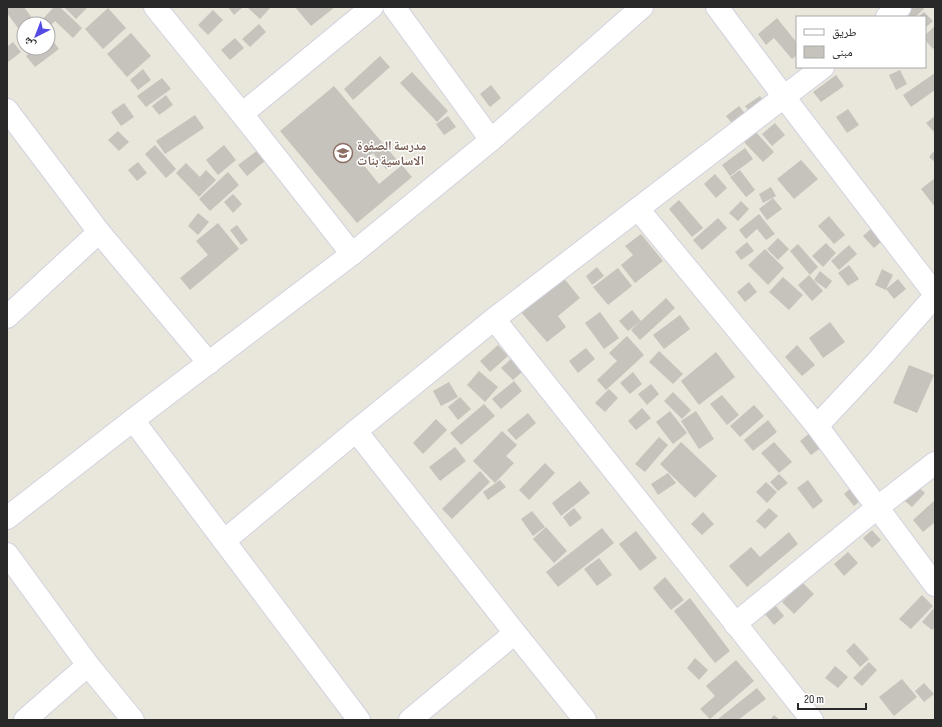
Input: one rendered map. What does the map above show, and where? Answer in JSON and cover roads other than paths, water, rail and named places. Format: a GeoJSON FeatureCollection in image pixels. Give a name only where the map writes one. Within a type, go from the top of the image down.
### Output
{"type":"FeatureCollection","features":[{"type":"Feature","properties":{"kind":"street"},"geometry":{"type":"LineString","coordinates":[[155,7],[242,114],[352,254]]}},
{"type":"Feature","properties":{"kind":"street"},"geometry":{"type":"LineString","coordinates":[[242,114],[372,7]]}},
{"type":"Feature","properties":{"kind":"street"},"geometry":{"type":"LineString","coordinates":[[394,7],[491,140]]}},
{"type":"Feature","properties":{"kind":"street"},"geometry":{"type":"LineString","coordinates":[[717,7],[935,295],[876,363],[817,426]]}},
{"type":"Feature","properties":{"kind":"street"},"geometry":{"type":"LineString","coordinates":[[888,16],[900,7]]}},
{"type":"Feature","properties":{"kind":"street"},"geometry":{"type":"LineString","coordinates":[[7,518],[133,420],[352,254],[491,140],[635,9]]}},
{"type":"Feature","properties":{"kind":"street"},"geometry":{"type":"LineString","coordinates":[[224,541],[494,319],[822,68]]}},
{"type":"Feature","properties":{"kind":"street"},"geometry":{"type":"LineString","coordinates":[[7,110],[99,232],[209,363]]}},
{"type":"Feature","properties":{"kind":"street"},"geometry":{"type":"LineString","coordinates":[[638,209],[817,426],[935,585]]}},
{"type":"Feature","properties":{"kind":"street"},"geometry":{"type":"LineString","coordinates":[[7,317],[99,232]]}},
{"type":"Feature","properties":{"kind":"street"},"geometry":{"type":"LineString","coordinates":[[494,319],[812,720]]}},
{"type":"Feature","properties":{"kind":"street"},"geometry":{"type":"LineString","coordinates":[[133,420],[359,720]]}},
{"type":"Feature","properties":{"kind":"street"},"geometry":{"type":"LineString","coordinates":[[356,431],[585,720]]}},
{"type":"Feature","properties":{"kind":"street"},"geometry":{"type":"LineString","coordinates":[[735,624],[878,507],[935,463]]}},
{"type":"Feature","properties":{"kind":"street"},"geometry":{"type":"LineString","coordinates":[[7,554],[88,665],[133,720]]}},
{"type":"Feature","properties":{"kind":"street"},"geometry":{"type":"LineString","coordinates":[[410,720],[515,633]]}},
{"type":"Feature","properties":{"kind":"street"},"geometry":{"type":"LineString","coordinates":[[25,720],[88,665]]}},
{"type":"Feature","properties":{"kind":"place","name":"مدرسة الصفوة الاساسية بنات"},"geometry":{"type":"Point","coordinates":[343,153]}}]}
